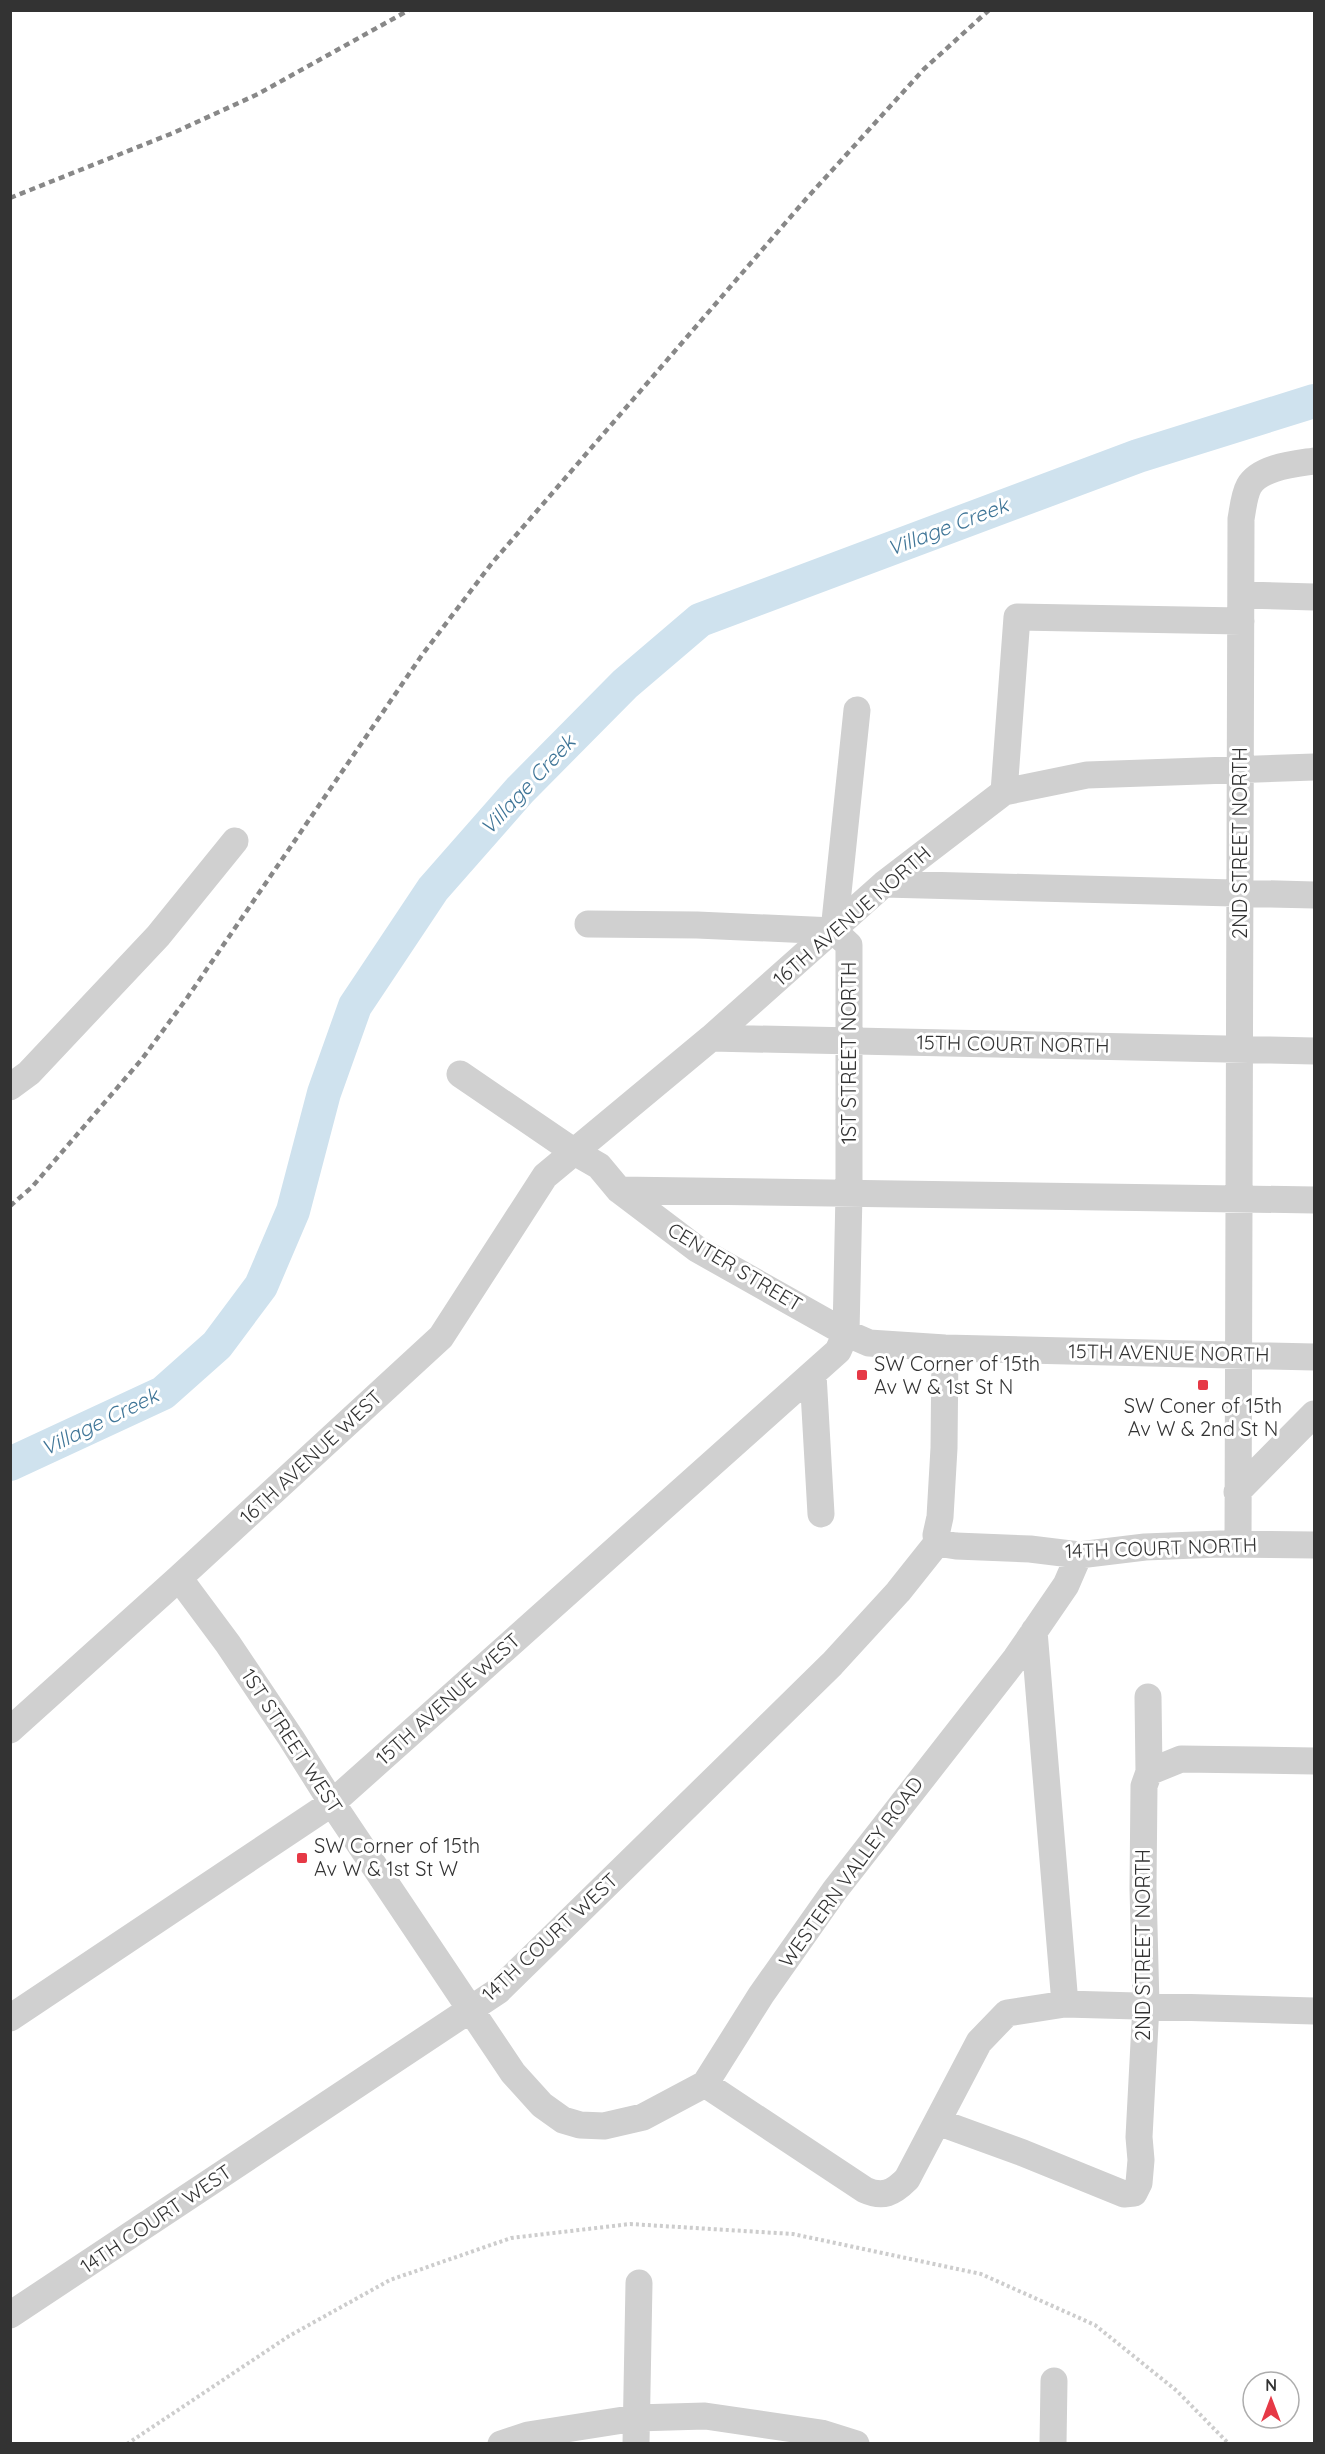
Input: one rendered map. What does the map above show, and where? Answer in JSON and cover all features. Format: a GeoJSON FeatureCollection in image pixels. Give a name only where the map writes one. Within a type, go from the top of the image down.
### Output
{"type":"FeatureCollection","features":[{"type":"Feature","properties":{"kind":"street","name":"2ND STREET NORTH"},"geometry":{"type":"LineString","coordinates":[[1238,1544],[1236,1492],[1240,1199],[1241,519],[1248,488],[1261,474],[1314,461]]}},
{"type":"Feature","properties":{"kind":"street"},"geometry":{"type":"LineString","coordinates":[[1004,792],[1017,617],[1242,608],[1314,597]]}},
{"type":"Feature","properties":{"kind":"street"},"geometry":{"type":"LineString","coordinates":[[588,924],[697,925],[834,931],[857,710]]}},
{"type":"Feature","properties":{"kind":"street","name":"16TH AVENUE NORTH"},"geometry":{"type":"LineString","coordinates":[[573,1151],[711,1038],[834,931],[884,884],[1004,792],[1087,775],[1314,767]]}},
{"type":"Feature","properties":{"kind":"street"},"geometry":{"type":"LineString","coordinates":[[10,1086],[29,1073],[158,936],[235,841]]}},
{"type":"Feature","properties":{"kind":"street"},"geometry":{"type":"LineString","coordinates":[[884,884],[1314,895]]}},
{"type":"Feature","properties":{"kind":"street","name":"1ST STREET NORTH"},"geometry":{"type":"LineString","coordinates":[[834,931],[849,945],[849,1193],[846,1333]]}},
{"type":"Feature","properties":{"kind":"street","name":"15TH COURT NORTH"},"geometry":{"type":"LineString","coordinates":[[711,1038],[1314,1051]]}},
{"type":"Feature","properties":{"kind":"street","name":"CENTER STREET"},"geometry":{"type":"LineString","coordinates":[[460,1074],[573,1151],[599,1166],[619,1190],[698,1249],[846,1333]]}},
{"type":"Feature","properties":{"kind":"street","name":"16TH AVENUE WEST"},"geometry":{"type":"LineString","coordinates":[[10,1730],[441,1337],[545,1176],[573,1151]]}},
{"type":"Feature","properties":{"kind":"street"},"geometry":{"type":"LineString","coordinates":[[619,1190],[1314,1200]]}},
{"type":"Feature","properties":{"kind":"street","name":"15TH AVENUE NORTH"},"geometry":{"type":"LineString","coordinates":[[846,1333],[869,1343],[945,1348],[1314,1357]]}},
{"type":"Feature","properties":{"kind":"street","name":"15TH AVENUE WEST"},"geometry":{"type":"LineString","coordinates":[[10,2018],[332,1803],[813,1374],[838,1351],[846,1333]]}},
{"type":"Feature","properties":{"kind":"street"},"geometry":{"type":"LineString","coordinates":[[937,1543],[944,1448],[945,1348]]}},
{"type":"Feature","properties":{"kind":"street"},"geometry":{"type":"LineString","coordinates":[[813,1374],[821,1514]]}},
{"type":"Feature","properties":{"kind":"street"},"geometry":{"type":"LineString","coordinates":[[1236,1492],[1314,1414]]}},
{"type":"Feature","properties":{"kind":"street","name":"14TH COURT NORTH"},"geometry":{"type":"LineString","coordinates":[[937,1543],[1079,1555],[1144,1547],[1238,1544],[1314,1545]]}},
{"type":"Feature","properties":{"kind":"street","name":"14TH COURT WEST"},"geometry":{"type":"LineString","coordinates":[[10,2315],[498,1991],[832,1664],[898,1592],[937,1543]]}},
{"type":"Feature","properties":{"kind":"street","name":"WESTERN VALLEY ROAD"},"geometry":{"type":"LineString","coordinates":[[580,2126],[604,2126],[643,2117],[705,2084],[761,1995],[835,1890],[1016,1658],[1066,1585],[1079,1555]]}},
{"type":"Feature","properties":{"kind":"street","name":"1ST STREET WEST"},"geometry":{"type":"LineString","coordinates":[[179,1578],[260,1691],[332,1803],[513,2073],[542,2105],[563,2120],[580,2126]]}},
{"type":"Feature","properties":{"kind":"street"},"geometry":{"type":"LineString","coordinates":[[1034,1631],[1065,2004]]}},
{"type":"Feature","properties":{"kind":"street","name":"2ND STREET NORTH"},"geometry":{"type":"LineString","coordinates":[[938,2122],[1124,2194],[1134,2193],[1139,2183],[1146,2005],[1143,1820],[1144,1786],[1149,1772],[1148,1697]]}},
{"type":"Feature","properties":{"kind":"street"},"geometry":{"type":"LineString","coordinates":[[1149,1772],[1181,1759],[1314,1761]]}},
{"type":"Feature","properties":{"kind":"street"},"geometry":{"type":"LineString","coordinates":[[705,2084],[865,2190],[876,2195],[888,2194],[907,2179],[979,2042],[1007,2013],[1065,2004],[1314,2011]]}},
{"type":"Feature","properties":{"kind":"street"},"geometry":{"type":"LineString","coordinates":[[636,2431],[639,2283]]}},
{"type":"Feature","properties":{"kind":"street"},"geometry":{"type":"LineString","coordinates":[[1053,2444],[1054,2381]]}},
{"type":"Feature","properties":{"kind":"street"},"geometry":{"type":"LineString","coordinates":[[501,2444],[528,2435],[636,2431],[705,2416],[821,2433],[856,2444]]}},
{"type":"Feature","properties":{"kind":"path"},"geometry":{"type":"LineString","coordinates":[[127,2444],[289,2336],[390,2280],[511,2238],[630,2224],[793,2234],[981,2274],[1095,2325],[1177,2391],[1228,2444]]}},
{"type":"Feature","properties":{"kind":"waterway","name":"Village Creek"},"geometry":{"type":"LineString","coordinates":[[10,1464],[163,1393],[217,1345],[261,1286],[293,1211],[324,1093],[355,1006],[433,889],[520,790],[625,684],[700,620],[1138,456],[1314,401]]}},
{"type":"Feature","properties":{"kind":"railway"},"geometry":{"type":"LineString","coordinates":[[10,198],[173,133],[258,94],[409,10]]}},
{"type":"Feature","properties":{"kind":"railway"},"geometry":{"type":"LineString","coordinates":[[10,1206],[32,1187],[142,1059],[187,998],[422,655],[492,563],[806,199],[924,69],[989,10]]}},
{"type":"Feature","properties":{"kind":"place","name":"SW Corner of 15th Av W & 1st St N"},"geometry":{"type":"Point","coordinates":[862,1375]}},
{"type":"Feature","properties":{"kind":"place","name":"SW Coner of 15th Av W & 2nd St N"},"geometry":{"type":"Point","coordinates":[1203,1385]}},
{"type":"Feature","properties":{"kind":"place","name":"SW Corner of 15th Av W & 1st St W"},"geometry":{"type":"Point","coordinates":[302,1858]}}]}
